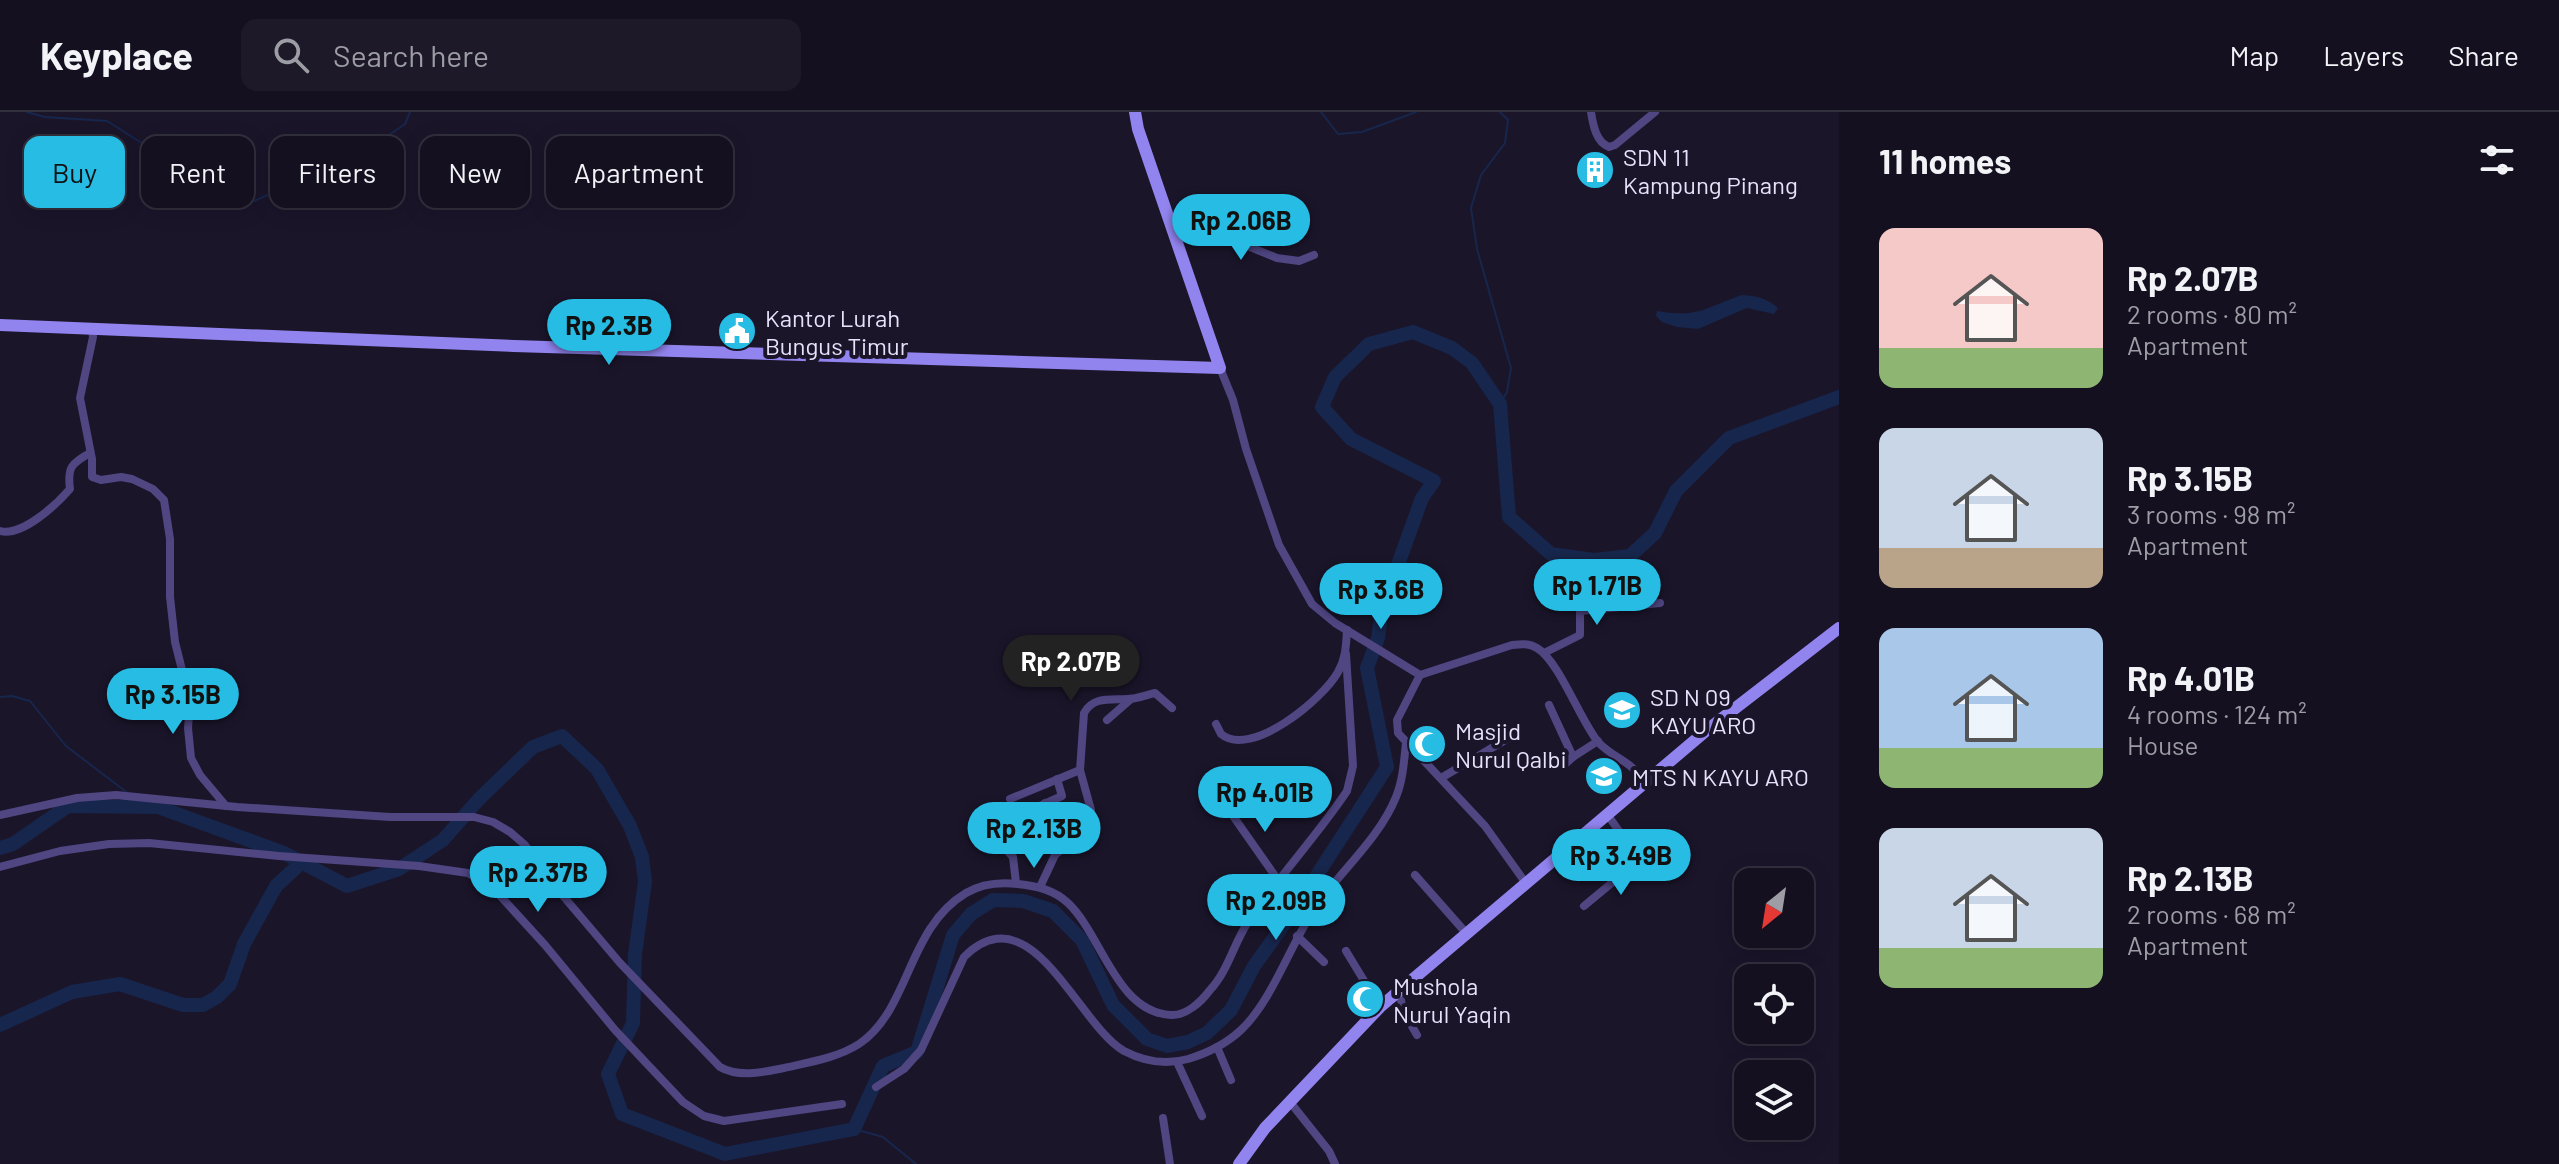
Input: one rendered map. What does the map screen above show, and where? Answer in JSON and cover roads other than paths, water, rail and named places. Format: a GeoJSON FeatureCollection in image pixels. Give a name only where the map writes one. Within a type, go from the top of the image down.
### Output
{"type":"FeatureCollection","features":[{"type":"Feature","properties":{"kind":"street"},"geometry":{"type":"LineString","coordinates":[[1135,112],[1279,545],[1312,604],[1335,623],[1420,675]]}},
{"type":"Feature","properties":{"kind":"street"},"geometry":{"type":"LineString","coordinates":[[1591,112],[1598,138],[1609,147],[1655,112]]}},
{"type":"Feature","properties":{"kind":"street"},"geometry":{"type":"LineString","coordinates":[[1169,219],[1277,258],[1299,261],[1314,255]]}},
{"type":"Feature","properties":{"kind":"street"},"geometry":{"type":"LineString","coordinates":[[0,325],[514,346],[1220,368]]}},
{"type":"Feature","properties":{"kind":"street"},"geometry":{"type":"LineString","coordinates":[[92,329],[80,398],[92,477],[101,480],[132,479],[153,489],[164,500],[170,539],[170,597],[175,642],[190,702],[188,728],[191,758],[200,775],[226,806]]}},
{"type":"Feature","properties":{"kind":"street"},"geometry":{"type":"LineString","coordinates":[[0,531],[15,530],[59,501],[70,489],[68,471],[73,462],[90,453]]}},
{"type":"Feature","properties":{"kind":"street"},"geometry":{"type":"LineString","coordinates":[[1544,653],[1580,635],[1580,611],[1660,603]]}},
{"type":"Feature","properties":{"kind":"street"},"geometry":{"type":"LineString","coordinates":[[1239,1164],[1290,1102],[1399,990],[1707,730],[1839,628]]}},
{"type":"Feature","properties":{"kind":"street"},"geometry":{"type":"LineString","coordinates":[[1216,724],[1221,734],[1235,741],[1261,736],[1279,726],[1317,697],[1337,674],[1351,632]]}},
{"type":"Feature","properties":{"kind":"street"},"geometry":{"type":"LineString","coordinates":[[1525,882],[1485,826],[1398,733],[1397,720],[1420,675],[1512,645],[1535,646],[1544,653],[1598,741],[1636,769],[1645,782]]}},
{"type":"Feature","properties":{"kind":"street"},"geometry":{"type":"LineString","coordinates":[[0,815],[65,800],[116,795],[390,817],[474,817],[501,825],[525,845],[553,884],[647,993],[720,1067],[741,1074],[771,1071],[833,1056],[867,1038],[886,1013],[929,926],[952,902],[969,891],[1000,883],[1016,882],[1040,887],[1070,904],[1091,933],[1109,967],[1133,996],[1150,1010],[1178,1015],[1192,1008],[1212,989],[1241,934],[1278,880],[1335,809],[1352,778],[1346,654]]}},
{"type":"Feature","properties":{"kind":"street"},"geometry":{"type":"LineString","coordinates":[[1010,799],[1080,770],[1083,765],[1086,709],[1096,702],[1158,694],[1172,708]]}},
{"type":"Feature","properties":{"kind":"street"},"geometry":{"type":"LineString","coordinates":[[1107,720],[1131,699]]}},
{"type":"Feature","properties":{"kind":"street"},"geometry":{"type":"LineString","coordinates":[[1549,705],[1573,757]]}},
{"type":"Feature","properties":{"kind":"street"},"geometry":{"type":"LineString","coordinates":[[1441,778],[1507,739]]}},
{"type":"Feature","properties":{"kind":"street"},"geometry":{"type":"LineString","coordinates":[[1563,766],[1598,741]]}},
{"type":"Feature","properties":{"kind":"street"},"geometry":{"type":"LineString","coordinates":[[876,1087],[895,1076],[921,1050],[964,957],[975,946],[987,941],[1009,939],[1030,948],[1061,978],[1081,1006],[1122,1050],[1151,1062],[1178,1064],[1218,1048],[1249,1022],[1316,906],[1395,800],[1406,743]]}},
{"type":"Feature","properties":{"kind":"street"},"geometry":{"type":"LineString","coordinates":[[1040,887],[1055,855],[1078,836],[1075,819],[1091,810],[1080,770]]}},
{"type":"Feature","properties":{"kind":"street"},"geometry":{"type":"LineString","coordinates":[[1031,810],[1063,794],[1057,779]]}},
{"type":"Feature","properties":{"kind":"street"},"geometry":{"type":"LineString","coordinates":[[1045,803],[1055,820]]}},
{"type":"Feature","properties":{"kind":"street"},"geometry":{"type":"LineString","coordinates":[[1226,806],[1278,880]]}},
{"type":"Feature","properties":{"kind":"street"},"geometry":{"type":"LineString","coordinates":[[1584,906],[1631,867],[1626,841],[1607,814]]}},
{"type":"Feature","properties":{"kind":"street"},"geometry":{"type":"LineString","coordinates":[[999,833],[1002,845],[1012,854],[1016,882]]}},
{"type":"Feature","properties":{"kind":"street"},"geometry":{"type":"LineString","coordinates":[[0,867],[60,851],[130,843],[396,863],[468,873],[493,888],[615,1030],[683,1102],[713,1120],[733,1120],[842,1104]]}},
{"type":"Feature","properties":{"kind":"street"},"geometry":{"type":"LineString","coordinates":[[1415,875],[1467,934]]}},
{"type":"Feature","properties":{"kind":"street"},"geometry":{"type":"LineString","coordinates":[[1297,936],[1324,962]]}},
{"type":"Feature","properties":{"kind":"street"},"geometry":{"type":"LineString","coordinates":[[1346,951],[1380,1007]]}},
{"type":"Feature","properties":{"kind":"street"},"geometry":{"type":"LineString","coordinates":[[1399,990],[1403,1011],[1417,1035]]}},
{"type":"Feature","properties":{"kind":"street"},"geometry":{"type":"LineString","coordinates":[[1218,1048],[1231,1080]]}},
{"type":"Feature","properties":{"kind":"street"},"geometry":{"type":"LineString","coordinates":[[1178,1064],[1202,1116]]}},
{"type":"Feature","properties":{"kind":"street"},"geometry":{"type":"LineString","coordinates":[[1290,1102],[1329,1151],[1335,1164]]}},
{"type":"Feature","properties":{"kind":"street"},"geometry":{"type":"LineString","coordinates":[[1163,1118],[1170,1164]]}},
{"type":"Feature","properties":{"kind":"water"},"geometry":{"type":"Polygon","coordinates":[[[1742,295],[1762,298],[1778,308],[1774,314],[1747,308],[1698,329],[1677,327],[1662,322],[1656,316],[1657,311],[1683,313],[1701,310],[1742,295]]]}},
{"type":"Feature","properties":{"kind":"waterway"},"geometry":{"type":"LineString","coordinates":[[27,112],[45,117],[107,121],[167,159],[213,194],[254,201],[367,150],[405,124],[410,112]]}},
{"type":"Feature","properties":{"kind":"waterway"},"geometry":{"type":"LineString","coordinates":[[1321,112],[1338,134],[1362,132],[1416,112]]}},
{"type":"Feature","properties":{"kind":"waterway"},"geometry":{"type":"LineString","coordinates":[[1500,112],[1508,120],[1505,143],[1481,175],[1471,208],[1477,249],[1511,368],[1507,392],[1500,404]]}},
{"type":"Feature","properties":{"kind":"waterway"},"geometry":{"type":"LineString","coordinates":[[0,848],[13,844],[68,806],[158,807],[284,853],[347,886],[399,869],[443,840],[479,799],[533,747],[562,736],[597,769],[630,826],[642,857],[645,882],[635,954],[633,1023],[608,1074],[622,1114],[725,1154],[854,1129],[883,1066],[917,1052],[953,935],[971,914],[993,900],[1023,901],[1053,911],[1082,940],[1113,1005],[1147,1039],[1167,1046],[1188,1042],[1207,1033],[1231,1010],[1254,966],[1295,909],[1387,767],[1367,668],[1378,638],[1382,609],[1422,498],[1434,481],[1351,439],[1322,407],[1335,377],[1369,344],[1413,332],[1452,348],[1472,363],[1500,404],[1509,517],[1551,554],[1594,560],[1630,556],[1655,533],[1676,491],[1729,438],[1839,397]]}},
{"type":"Feature","properties":{"kind":"waterway"},"geometry":{"type":"LineString","coordinates":[[0,697],[12,696],[30,701],[66,746],[129,794]]}},
{"type":"Feature","properties":{"kind":"waterway"},"geometry":{"type":"LineString","coordinates":[[137,800],[146,807]]}},
{"type":"Feature","properties":{"kind":"waterway"},"geometry":{"type":"LineString","coordinates":[[0,1025],[72,992],[120,984],[183,1005],[203,1005],[230,984],[244,944],[276,886],[302,862]]}},
{"type":"Feature","properties":{"kind":"waterway"},"geometry":{"type":"LineString","coordinates":[[854,1129],[883,1137],[916,1164]]}},
{"type":"Feature","properties":{"kind":"place","name":"SDN 11 Kampung Pinang"},"geometry":{"type":"Point","coordinates":[1595,170]}},
{"type":"Feature","properties":{"kind":"place","name":"Kantor Lurah Bungus Timur"},"geometry":{"type":"Point","coordinates":[737,331]}},
{"type":"Feature","properties":{"kind":"place","name":"SD N 09 KAYU ARO"},"geometry":{"type":"Point","coordinates":[1622,710]}},
{"type":"Feature","properties":{"kind":"place","name":"Masjid Nurul Qalbi"},"geometry":{"type":"Point","coordinates":[1427,744]}},
{"type":"Feature","properties":{"kind":"place","name":"MTS N KAYU ARO"},"geometry":{"type":"Point","coordinates":[1604,776]}},
{"type":"Feature","properties":{"kind":"place","name":"Mushola Nurul Yaqin"},"geometry":{"type":"Point","coordinates":[1365,999]}}]}
